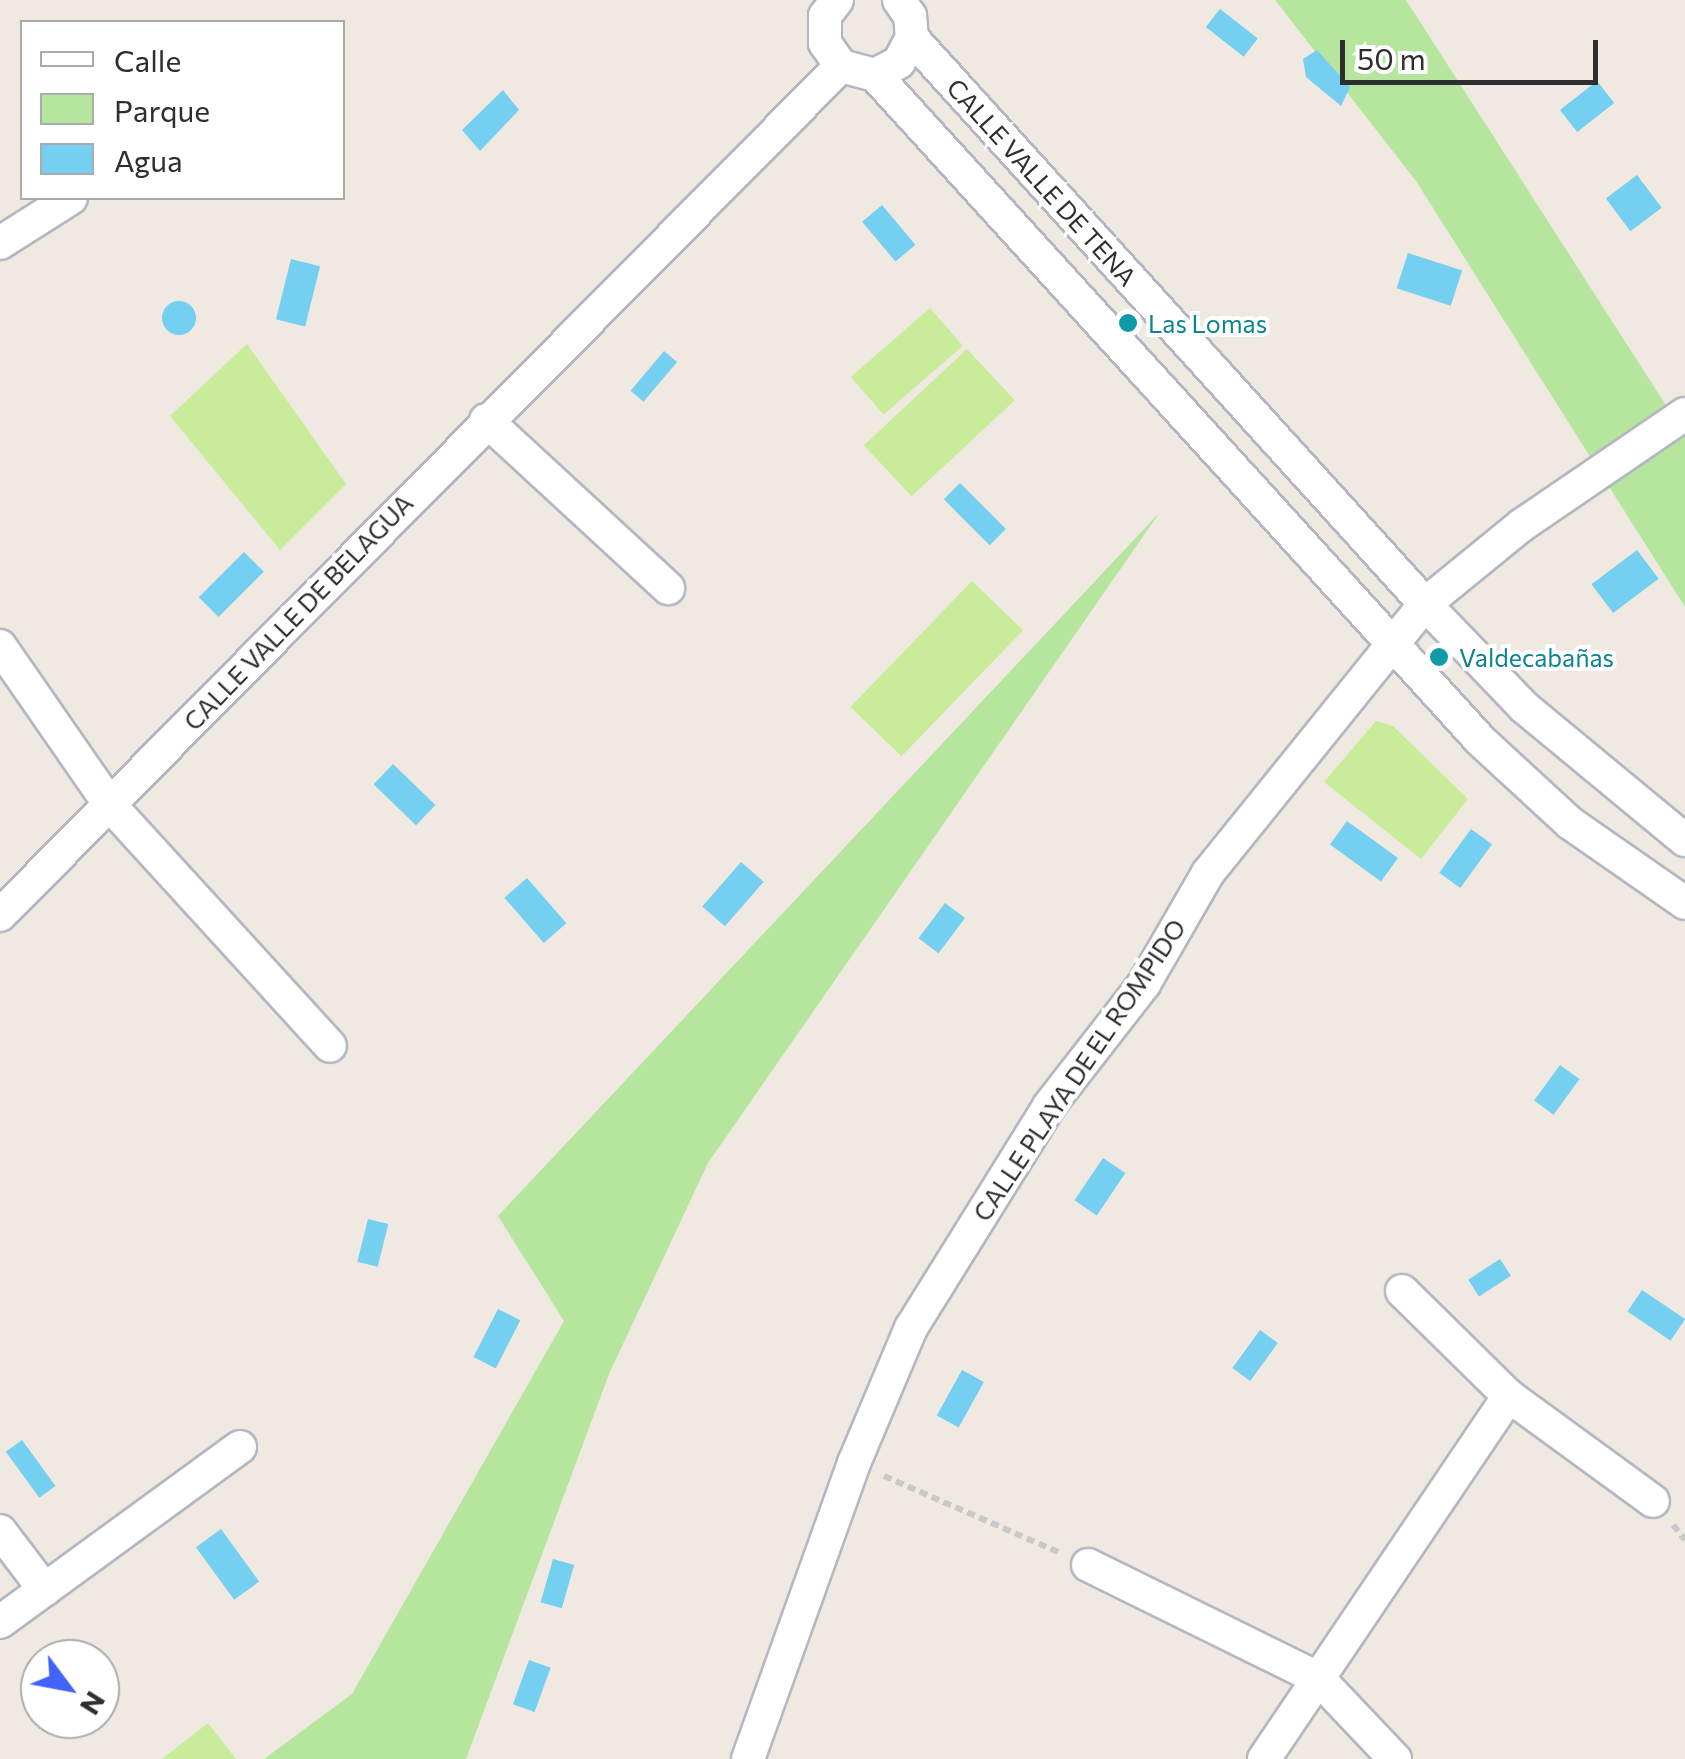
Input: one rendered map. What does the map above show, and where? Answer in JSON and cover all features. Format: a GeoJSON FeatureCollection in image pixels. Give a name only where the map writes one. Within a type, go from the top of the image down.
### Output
{"type":"FeatureCollection","features":[{"type":"Feature","properties":{"kind":"street"},"geometry":{"type":"LineString","coordinates":[[824,5],[825,44],[841,66],[875,75],[899,62],[912,38],[910,16],[899,0]]}},
{"type":"Feature","properties":{"kind":"street","name":"CALLE VALLE DE TENA"},"geometry":{"type":"LineString","coordinates":[[912,38],[1425,604],[1524,707],[1685,840]]}},
{"type":"Feature","properties":{"kind":"street","name":"CALLE VALLE DE BELAGUA"},"geometry":{"type":"LineString","coordinates":[[0,915],[486,420],[841,66]]}},
{"type":"Feature","properties":{"kind":"street","name":"CALLE VALLE DE TENA"},"geometry":{"type":"LineString","coordinates":[[875,75],[1480,740],[1570,824],[1685,903]]}},
{"type":"Feature","properties":{"kind":"street"},"geometry":{"type":"LineString","coordinates":[[0,243],[67,200]]}},
{"type":"Feature","properties":{"kind":"street"},"geometry":{"type":"LineString","coordinates":[[1216,446],[1252,414]]}},
{"type":"Feature","properties":{"kind":"street","name":"CALLE PLAYA DE EL ROMPIDO"},"geometry":{"type":"LineString","coordinates":[[748,1759],[854,1463],[910,1328],[1050,1106],[1144,984],[1208,873],[1425,604],[1522,525],[1685,414]]}},
{"type":"Feature","properties":{"kind":"street"},"geometry":{"type":"LineString","coordinates":[[486,420],[668,588]]}},
{"type":"Feature","properties":{"kind":"street"},"geometry":{"type":"LineString","coordinates":[[0,646],[110,804],[330,1046]]}},
{"type":"Feature","properties":{"kind":"street"},"geometry":{"type":"LineString","coordinates":[[1402,1291],[1508,1396],[1653,1501]]}},
{"type":"Feature","properties":{"kind":"street"},"geometry":{"type":"LineString","coordinates":[[1264,1759],[1508,1396]]}},
{"type":"Feature","properties":{"kind":"street"},"geometry":{"type":"LineString","coordinates":[[0,1622],[240,1447]]}},
{"type":"Feature","properties":{"kind":"street"},"geometry":{"type":"LineString","coordinates":[[0,1531],[45,1590]]}},
{"type":"Feature","properties":{"kind":"street"},"geometry":{"type":"LineString","coordinates":[[1088,1566],[1318,1678],[1396,1759]]}},
{"type":"Feature","properties":{"kind":"path"},"geometry":{"type":"LineString","coordinates":[[854,1463],[1088,1566]]}},
{"type":"Feature","properties":{"kind":"green space"},"geometry":{"type":"Polygon","coordinates":[[[1275,0],[1406,0],[1685,435],[1685,607],[1416,181],[1275,0]]]}},
{"type":"Feature","properties":{"kind":"green space"},"geometry":{"type":"Polygon","coordinates":[[[930,308],[963,346],[884,415],[851,377],[930,308]]]}},
{"type":"Feature","properties":{"kind":"green space"},"geometry":{"type":"Polygon","coordinates":[[[247,344],[346,484],[280,550],[170,416],[247,344]]]}},
{"type":"Feature","properties":{"kind":"green space"},"geometry":{"type":"Polygon","coordinates":[[[967,349],[1015,400],[912,496],[864,445],[967,349]]]}},
{"type":"Feature","properties":{"kind":"green space"},"geometry":{"type":"Polygon","coordinates":[[[1160,512],[708,1163],[609,1374],[466,1759],[264,1759],[352,1694],[564,1321],[498,1216],[1160,512]]]}},
{"type":"Feature","properties":{"kind":"green space"},"geometry":{"type":"Polygon","coordinates":[[[972,581],[1023,630],[902,756],[850,707],[972,581]]]}},
{"type":"Feature","properties":{"kind":"green space"},"geometry":{"type":"Polygon","coordinates":[[[1376,721],[1393,726],[1468,799],[1421,859],[1324,782],[1376,721]]]}},
{"type":"Feature","properties":{"kind":"green space"},"geometry":{"type":"Polygon","coordinates":[[[208,1723],[236,1759],[162,1759],[208,1723]]]}},
{"type":"Feature","properties":{"kind":"water"},"geometry":{"type":"Polygon","coordinates":[[[1220,9],[1258,39],[1244,57],[1206,27],[1220,9]]]}},
{"type":"Feature","properties":{"kind":"water"},"geometry":{"type":"Polygon","coordinates":[[[1317,50],[1350,87],[1341,106],[1306,77],[1303,59],[1317,50]]]}},
{"type":"Feature","properties":{"kind":"water"},"geometry":{"type":"Polygon","coordinates":[[[1597,81],[1614,103],[1577,132],[1560,110],[1597,81]]]}},
{"type":"Feature","properties":{"kind":"water"},"geometry":{"type":"Polygon","coordinates":[[[503,90],[519,110],[480,151],[462,130],[503,90]]]}},
{"type":"Feature","properties":{"kind":"water"},"geometry":{"type":"Polygon","coordinates":[[[1637,175],[1662,208],[1631,231],[1606,198],[1637,175]]]}},
{"type":"Feature","properties":{"kind":"water"},"geometry":{"type":"Polygon","coordinates":[[[882,205],[915,245],[896,262],[862,222],[882,205]]]}},
{"type":"Feature","properties":{"kind":"water"},"geometry":{"type":"Polygon","coordinates":[[[1408,253],[1462,271],[1451,306],[1397,288],[1408,253]]]}},
{"type":"Feature","properties":{"kind":"water"},"geometry":{"type":"Polygon","coordinates":[[[291,259],[320,266],[305,326],[276,319],[291,259]]]}},
{"type":"Feature","properties":{"kind":"water"},"geometry":{"type":"Polygon","coordinates":[[[179,301],[191,306],[196,318],[191,330],[179,335],[167,330],[162,318],[167,306],[179,301]]]}},
{"type":"Feature","properties":{"kind":"water"},"geometry":{"type":"Polygon","coordinates":[[[664,351],[677,362],[644,402],[631,391],[664,351]]]}},
{"type":"Feature","properties":{"kind":"water"},"geometry":{"type":"Polygon","coordinates":[[[960,483],[1006,529],[990,545],[944,499],[960,483]]]}},
{"type":"Feature","properties":{"kind":"water"},"geometry":{"type":"Polygon","coordinates":[[[1637,550],[1659,579],[1613,613],[1591,584],[1637,550]]]}},
{"type":"Feature","properties":{"kind":"water"},"geometry":{"type":"Polygon","coordinates":[[[244,552],[264,572],[219,617],[199,597],[244,552]]]}},
{"type":"Feature","properties":{"kind":"water"},"geometry":{"type":"Polygon","coordinates":[[[393,764],[435,805],[416,825],[374,784],[393,764]]]}},
{"type":"Feature","properties":{"kind":"water"},"geometry":{"type":"Polygon","coordinates":[[[1347,821],[1398,858],[1381,881],[1330,844],[1347,821]]]}},
{"type":"Feature","properties":{"kind":"water"},"geometry":{"type":"Polygon","coordinates":[[[1471,829],[1492,844],[1460,888],[1439,873],[1471,829]]]}},
{"type":"Feature","properties":{"kind":"water"},"geometry":{"type":"Polygon","coordinates":[[[741,862],[764,882],[725,926],[702,907],[741,862]]]}},
{"type":"Feature","properties":{"kind":"water"},"geometry":{"type":"Polygon","coordinates":[[[527,878],[566,923],[544,943],[504,898],[527,878]]]}},
{"type":"Feature","properties":{"kind":"water"},"geometry":{"type":"Polygon","coordinates":[[[945,903],[965,918],[938,953],[919,938],[945,903]]]}},
{"type":"Feature","properties":{"kind":"water"},"geometry":{"type":"Polygon","coordinates":[[[1560,1065],[1579,1079],[1554,1115],[1534,1101],[1560,1065]]]}},
{"type":"Feature","properties":{"kind":"water"},"geometry":{"type":"Polygon","coordinates":[[[1103,1158],[1125,1173],[1097,1215],[1074,1200],[1103,1158]]]}},
{"type":"Feature","properties":{"kind":"water"},"geometry":{"type":"Polygon","coordinates":[[[368,1219],[388,1224],[378,1267],[357,1262],[368,1219]]]}},
{"type":"Feature","properties":{"kind":"water"},"geometry":{"type":"Polygon","coordinates":[[[1500,1259],[1511,1276],[1479,1296],[1468,1280],[1500,1259]]]}},
{"type":"Feature","properties":{"kind":"water"},"geometry":{"type":"Polygon","coordinates":[[[1642,1290],[1685,1319],[1671,1341],[1627,1312],[1642,1290]]]}},
{"type":"Feature","properties":{"kind":"water"},"geometry":{"type":"Polygon","coordinates":[[[498,1309],[520,1320],[496,1368],[473,1357],[498,1309]]]}},
{"type":"Feature","properties":{"kind":"water"},"geometry":{"type":"Polygon","coordinates":[[[1260,1330],[1278,1343],[1250,1381],[1232,1368],[1260,1330]]]}},
{"type":"Feature","properties":{"kind":"water"},"geometry":{"type":"Polygon","coordinates":[[[962,1370],[984,1382],[959,1428],[937,1415],[962,1370]]]}},
{"type":"Feature","properties":{"kind":"water"},"geometry":{"type":"Polygon","coordinates":[[[22,1440],[56,1486],[39,1498],[6,1452],[22,1440]]]}},
{"type":"Feature","properties":{"kind":"water"},"geometry":{"type":"Polygon","coordinates":[[[221,1529],[259,1582],[234,1600],[196,1547],[221,1529]]]}},
{"type":"Feature","properties":{"kind":"water"},"geometry":{"type":"Polygon","coordinates":[[[553,1559],[574,1565],[562,1608],[541,1602],[553,1559]]]}},
{"type":"Feature","properties":{"kind":"water"},"geometry":{"type":"Polygon","coordinates":[[[529,1660],[551,1668],[535,1712],[513,1704],[529,1660]]]}},
{"type":"Feature","properties":{"kind":"place","name":"Las Lomas"},"geometry":{"type":"Point","coordinates":[1128,323]}},
{"type":"Feature","properties":{"kind":"place","name":"Valdecabañas"},"geometry":{"type":"Point","coordinates":[1439,657]}}]}
